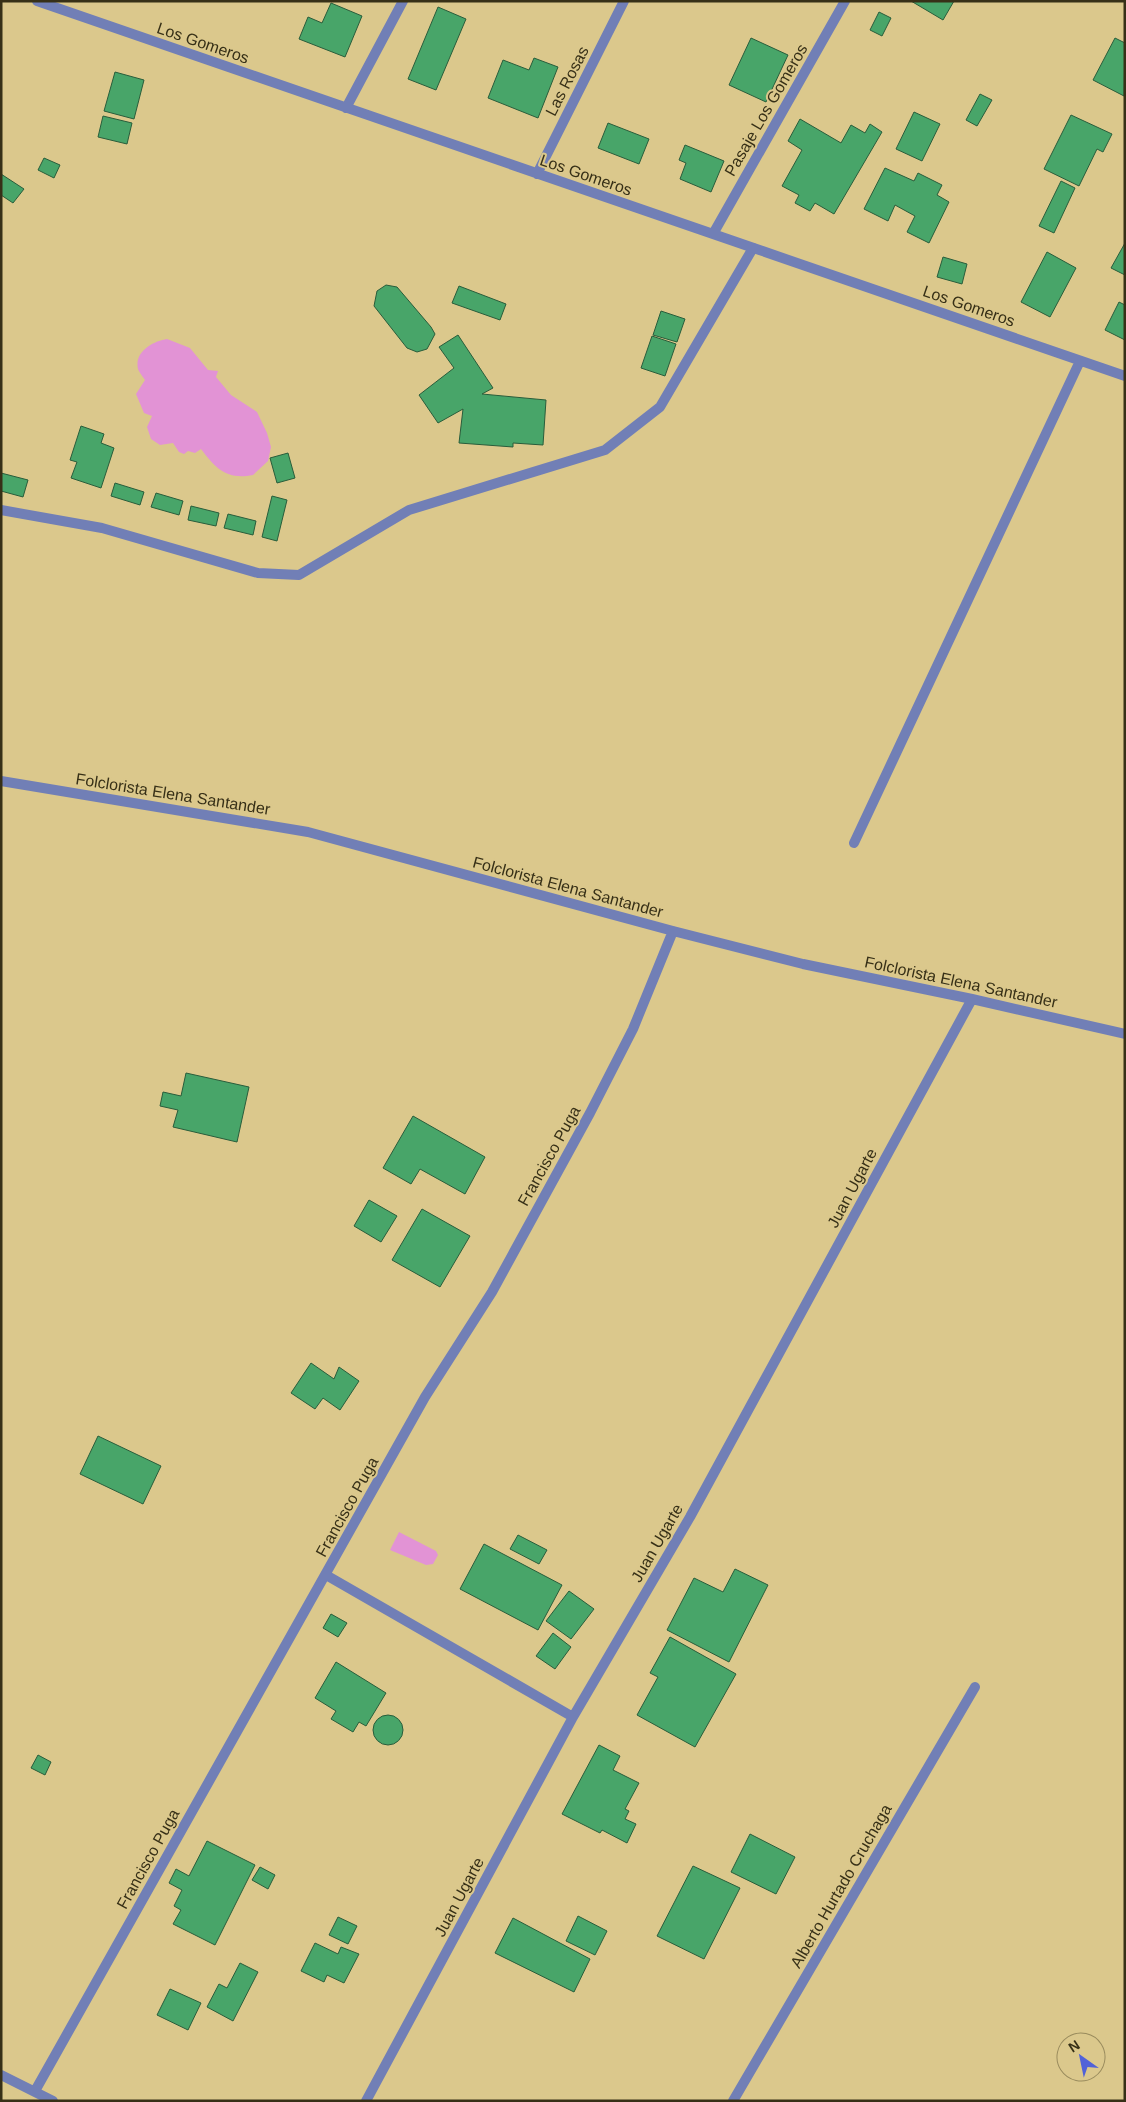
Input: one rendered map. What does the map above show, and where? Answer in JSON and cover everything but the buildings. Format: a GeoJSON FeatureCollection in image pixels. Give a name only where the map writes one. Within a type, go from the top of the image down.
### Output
{"type":"FeatureCollection","features":[{"type":"Feature","properties":{"kind":"street","name":"Los Gomeros"},"geometry":{"type":"LineString","coordinates":[[37,1],[1125,376]]}},
{"type":"Feature","properties":{"kind":"street"},"geometry":{"type":"LineString","coordinates":[[346,108],[403,1]]}},
{"type":"Feature","properties":{"kind":"street","name":"Las Rosas"},"geometry":{"type":"LineString","coordinates":[[537,174],[624,1]]}},
{"type":"Feature","properties":{"kind":"street","name":"Pasaje Los Gomeros"},"geometry":{"type":"LineString","coordinates":[[712,234],[845,1]]}},
{"type":"Feature","properties":{"kind":"street"},"geometry":{"type":"LineString","coordinates":[[1,510],[102,528],[258,573],[298,575],[408,510],[605,450],[660,407],[753,248]]}},
{"type":"Feature","properties":{"kind":"street"},"geometry":{"type":"LineString","coordinates":[[854,843],[1080,361]]}},
{"type":"Feature","properties":{"kind":"street","name":"Folclorista Elena Santander"},"geometry":{"type":"LineString","coordinates":[[1,781],[308,832],[673,932],[803,964],[972,998],[1125,1034]]}},
{"type":"Feature","properties":{"kind":"street","name":"Francisco Puga"},"geometry":{"type":"LineString","coordinates":[[35,2091],[425,1397],[492,1292],[633,1030],[673,932]]}},
{"type":"Feature","properties":{"kind":"street","name":"Juan Ugarte"},"geometry":{"type":"LineString","coordinates":[[366,2101],[573,1717],[690,1517],[972,998]]}},
{"type":"Feature","properties":{"kind":"street"},"geometry":{"type":"LineString","coordinates":[[326,1575],[573,1717]]}},
{"type":"Feature","properties":{"kind":"street","name":"Alberto Hurtado Cruchaga"},"geometry":{"type":"LineString","coordinates":[[733,2101],[975,1687]]}},
{"type":"Feature","properties":{"kind":"street"},"geometry":{"type":"LineString","coordinates":[[1,2075],[53,2101]]}},
{"type":"Feature","properties":{"kind":"shaded area"},"geometry":{"type":"Polygon","coordinates":[[[167,339],[190,348],[208,370],[218,371],[216,377],[231,395],[257,412],[271,447],[268,461],[253,475],[236,476],[223,471],[201,449],[195,453],[188,451],[184,454],[179,452],[173,443],[160,445],[151,439],[147,427],[152,416],[144,413],[136,394],[145,380],[139,370],[138,363],[139,357],[146,348],[156,342],[167,339]]]}},
{"type":"Feature","properties":{"kind":"shaded area"},"geometry":{"type":"Polygon","coordinates":[[[399,1532],[436,1551],[438,1555],[433,1564],[426,1565],[390,1550],[399,1532]]]}}]}
